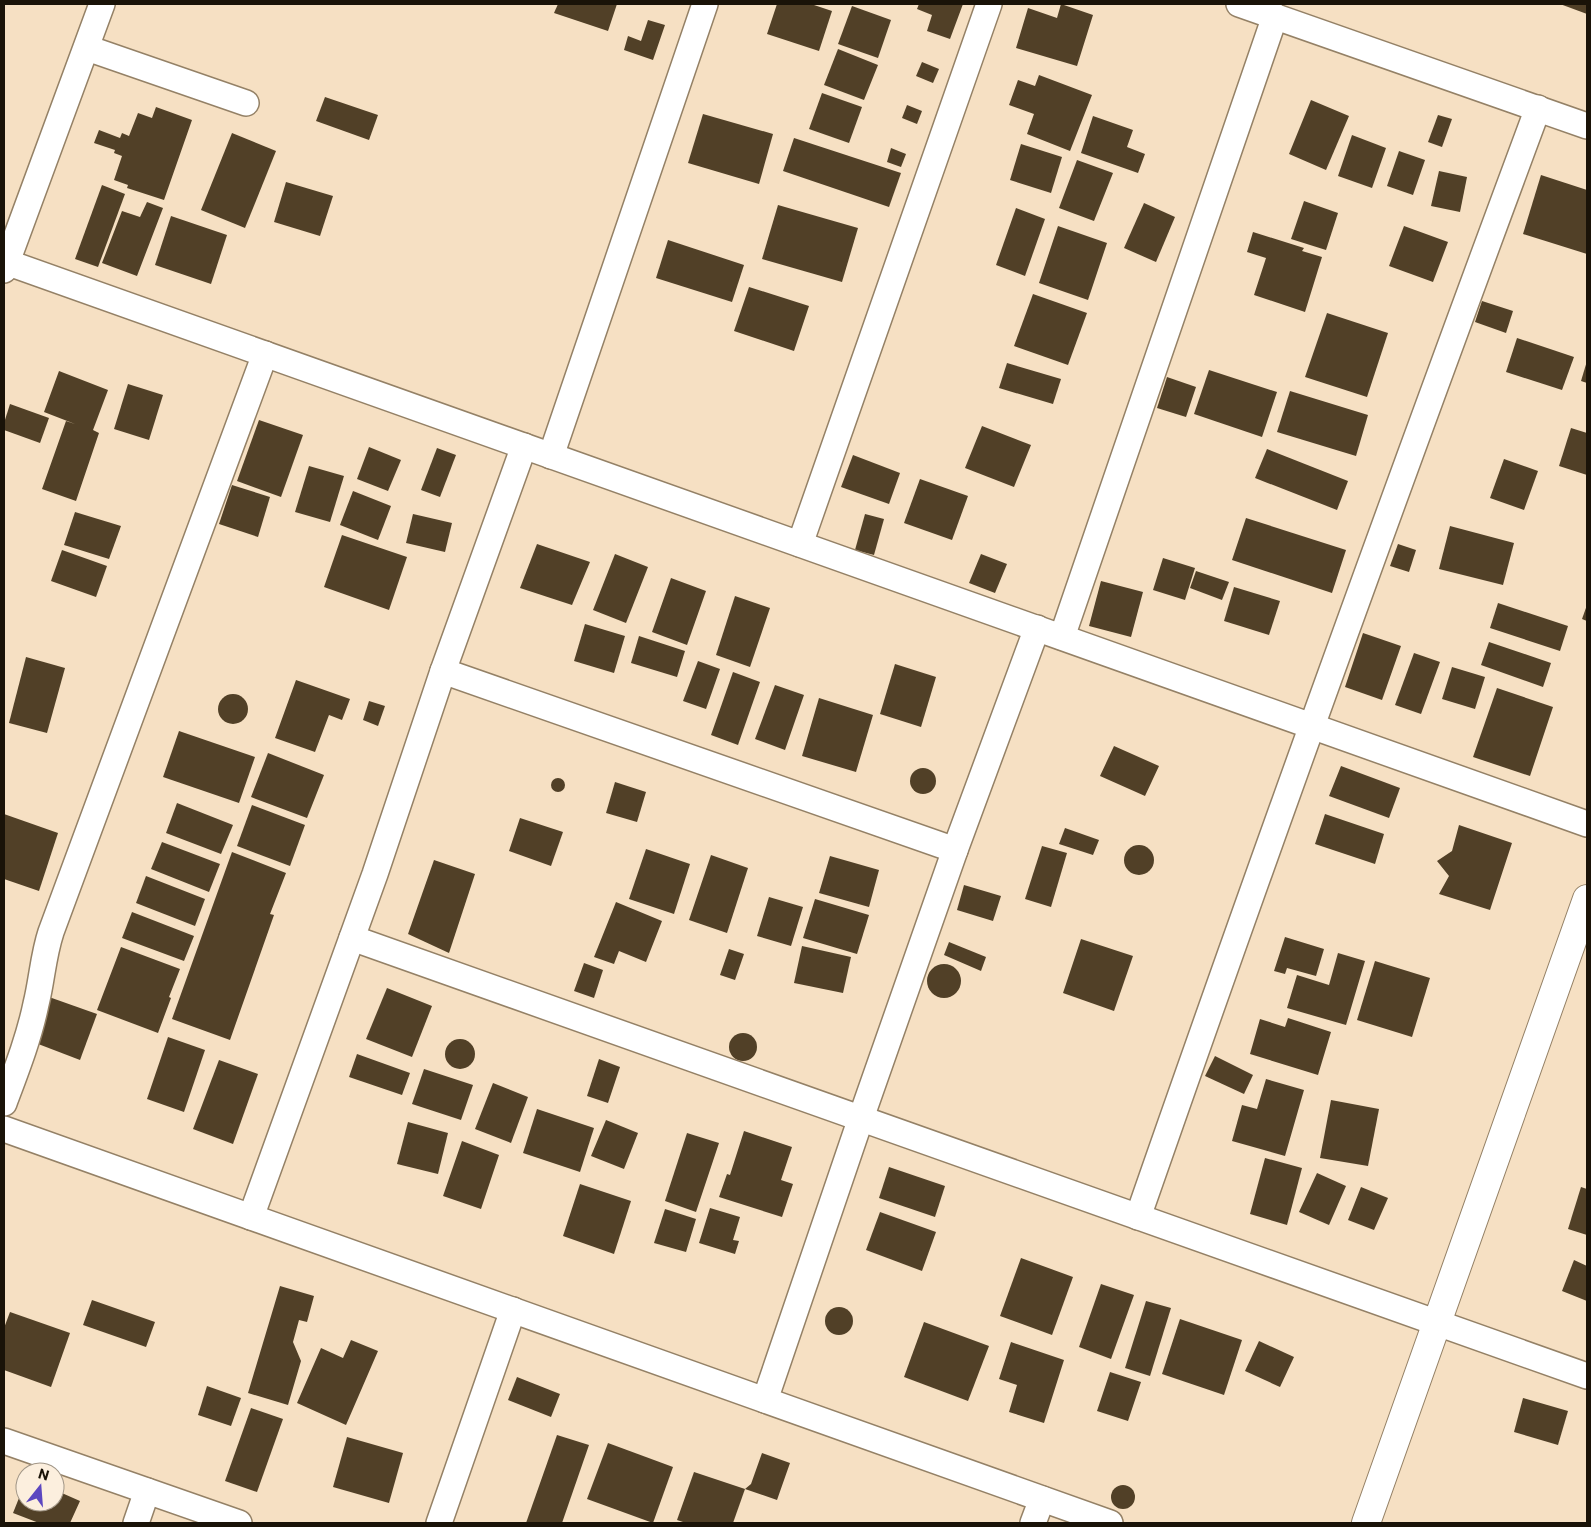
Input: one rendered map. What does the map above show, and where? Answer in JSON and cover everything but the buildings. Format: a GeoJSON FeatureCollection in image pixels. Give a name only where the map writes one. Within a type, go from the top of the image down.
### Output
{"type":"FeatureCollection","features":[{"type":"Feature","properties":{"kind":"street"},"geometry":{"type":"LineString","coordinates":[[102,4],[5,266],[265,354],[1587,824]]}},
{"type":"Feature","properties":{"kind":"street"},"geometry":{"type":"LineString","coordinates":[[551,456],[705,4]]}},
{"type":"Feature","properties":{"kind":"street"},"geometry":{"type":"LineString","coordinates":[[800,544],[989,4]]}},
{"type":"Feature","properties":{"kind":"street"},"geometry":{"type":"LineString","coordinates":[[1240,4],[1587,126]]}},
{"type":"Feature","properties":{"kind":"street"},"geometry":{"type":"LineString","coordinates":[[1062,637],[1275,16]]}},
{"type":"Feature","properties":{"kind":"street"},"geometry":{"type":"LineString","coordinates":[[87,48],[246,102]]}},
{"type":"Feature","properties":{"kind":"street"},"geometry":{"type":"LineString","coordinates":[[1138,1217],[1221,978],[1538,108]]}},
{"type":"Feature","properties":{"kind":"street"},"geometry":{"type":"LineString","coordinates":[[4,1103],[31,1024],[51,932],[265,354]]}},
{"type":"Feature","properties":{"kind":"street"},"geometry":{"type":"LineString","coordinates":[[251,1217],[352,938],[443,671],[524,446]]}},
{"type":"Feature","properties":{"kind":"street"},"geometry":{"type":"LineString","coordinates":[[764,1400],[860,1118],[955,850],[1037,628]]}},
{"type":"Feature","properties":{"kind":"street"},"geometry":{"type":"LineString","coordinates":[[443,671],[955,850]]}},
{"type":"Feature","properties":{"kind":"street"},"geometry":{"type":"LineString","coordinates":[[1366,1523],[1587,899]]}},
{"type":"Feature","properties":{"kind":"street"},"geometry":{"type":"LineString","coordinates":[[352,938],[1587,1376]]}},
{"type":"Feature","properties":{"kind":"street"},"geometry":{"type":"LineString","coordinates":[[4,1129],[1110,1523]]}},
{"type":"Feature","properties":{"kind":"street"},"geometry":{"type":"LineString","coordinates":[[439,1523],[512,1310]]}},
{"type":"Feature","properties":{"kind":"street"},"geometry":{"type":"LineString","coordinates":[[4,1441],[239,1523]]}},
{"type":"Feature","properties":{"kind":"street"},"geometry":{"type":"LineString","coordinates":[[136,1523],[147,1491]]}},
{"type":"Feature","properties":{"kind":"street"},"geometry":{"type":"LineString","coordinates":[[1033,1523],[1042,1499]]}}]}
